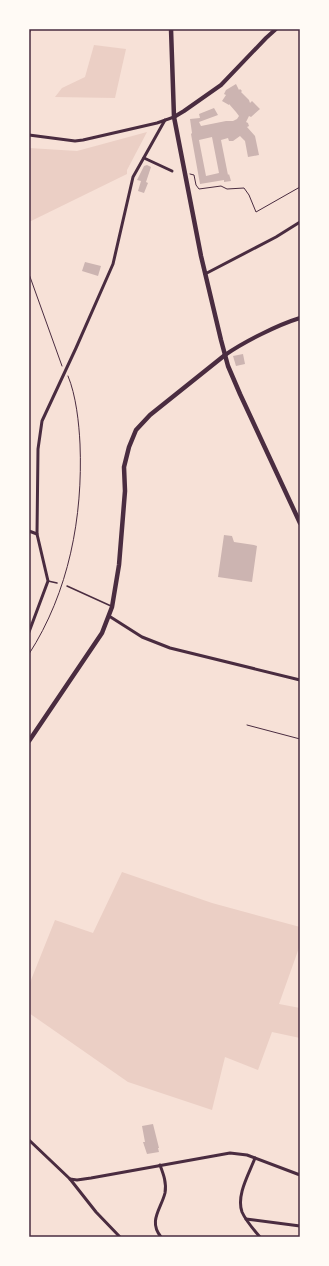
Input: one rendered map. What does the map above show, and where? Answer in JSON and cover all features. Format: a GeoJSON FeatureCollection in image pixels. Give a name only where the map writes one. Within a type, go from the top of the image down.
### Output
{"type":"FeatureCollection","features":[{"type":"Feature","properties":{"kind":"main road"},"geometry":{"type":"LineString","coordinates":[[171,29],[174,117],[205,274],[225,356],[240,394],[300,523]]}},
{"type":"Feature","properties":{"kind":"main road"},"geometry":{"type":"LineString","coordinates":[[29,741],[102,634],[109,616],[112,607],[119,565],[125,491],[124,467],[129,447],[136,430],[150,415],[225,356]]}},
{"type":"Feature","properties":{"kind":"street"},"geometry":{"type":"LineString","coordinates":[[29,135],[75,141],[174,117],[221,85],[276,29]]}},
{"type":"Feature","properties":{"kind":"street"},"geometry":{"type":"LineString","coordinates":[[29,632],[48,581],[37,534],[38,449],[42,421],[113,264],[133,177],[166,120]]}},
{"type":"Feature","properties":{"kind":"street"},"geometry":{"type":"LineString","coordinates":[[144,158],[172,171]]}},
{"type":"Feature","properties":{"kind":"street"},"geometry":{"type":"LineString","coordinates":[[205,274],[276,237],[300,222]]}},
{"type":"Feature","properties":{"kind":"street"},"geometry":{"type":"LineString","coordinates":[[225,356],[233,350],[287,322],[300,318]]}},
{"type":"Feature","properties":{"kind":"street"},"geometry":{"type":"LineString","coordinates":[[29,531],[37,534]]}},
{"type":"Feature","properties":{"kind":"street"},"geometry":{"type":"LineString","coordinates":[[109,616],[142,637],[170,648],[300,680]]}},
{"type":"Feature","properties":{"kind":"street"},"geometry":{"type":"LineString","coordinates":[[29,1140],[70,1179],[96,1212],[120,1237]]}},
{"type":"Feature","properties":{"kind":"street"},"geometry":{"type":"LineString","coordinates":[[70,1179],[84,1179],[230,1153],[243,1154],[300,1175]]}},
{"type":"Feature","properties":{"kind":"street"},"geometry":{"type":"LineString","coordinates":[[255,1158],[241,1194],[242,1210],[246,1219],[260,1237]]}},
{"type":"Feature","properties":{"kind":"street"},"geometry":{"type":"LineString","coordinates":[[160,1165],[166,1184],[165,1192],[156,1213],[154,1224],[161,1237]]}},
{"type":"Feature","properties":{"kind":"street"},"geometry":{"type":"LineString","coordinates":[[246,1219],[300,1226]]}},
{"type":"Feature","properties":{"kind":"lane"},"geometry":{"type":"LineString","coordinates":[[48,581],[57,583]]}},
{"type":"Feature","properties":{"kind":"lane"},"geometry":{"type":"LineString","coordinates":[[66,586],[112,607]]}},
{"type":"Feature","properties":{"kind":"path"},"geometry":{"type":"LineString","coordinates":[[29,34],[31,29]]}},
{"type":"Feature","properties":{"kind":"path"},"geometry":{"type":"LineString","coordinates":[[185,175],[192,173],[199,189],[221,186],[227,189],[244,188],[249,195],[256,212],[300,187]]}},
{"type":"Feature","properties":{"kind":"path"},"geometry":{"type":"LineString","coordinates":[[29,274],[64,372],[69,376],[80,429],[81,481],[75,536],[65,575],[50,615],[29,654]]}},
{"type":"Feature","properties":{"kind":"path"},"geometry":{"type":"LineString","coordinates":[[247,725],[300,739]]}},
{"type":"Feature","properties":{"kind":"shaded area"},"geometry":{"type":"Polygon","coordinates":[[[94,45],[126,49],[115,98],[55,97],[62,88],[85,77],[94,45]]]}},
{"type":"Feature","properties":{"kind":"shaded area"},"geometry":{"type":"Polygon","coordinates":[[[147,132],[127,170],[127,174],[29,222],[29,148],[77,151],[147,132]]]}},
{"type":"Feature","properties":{"kind":"shaded area"},"geometry":{"type":"Polygon","coordinates":[[[122,872],[212,903],[300,927],[300,945],[279,1004],[300,1008],[300,1038],[272,1032],[258,1070],[225,1057],[212,1110],[128,1082],[29,1013],[29,985],[55,920],[93,933],[122,872]]]}},
{"type":"Feature","properties":{"kind":"building"},"geometry":{"type":"Polygon","coordinates":[[[236,84],[250,103],[252,101],[260,109],[251,117],[249,116],[246,122],[249,126],[247,127],[255,136],[259,155],[248,157],[245,141],[240,136],[233,141],[229,141],[228,138],[221,140],[228,175],[229,174],[231,181],[224,182],[224,180],[200,184],[191,134],[190,119],[200,118],[199,114],[214,108],[218,115],[199,122],[201,126],[237,119],[239,116],[236,112],[229,104],[222,101],[226,95],[224,94],[226,90],[236,84]],[[212,137],[199,140],[206,176],[219,173],[212,137]]]}},
{"type":"Feature","properties":{"kind":"building"},"geometry":{"type":"Polygon","coordinates":[[[147,165],[151,167],[146,182],[148,183],[144,193],[138,191],[141,181],[137,180],[144,166],[147,165]]]}},
{"type":"Feature","properties":{"kind":"building"},"geometry":{"type":"Polygon","coordinates":[[[85,262],[101,266],[98,276],[82,271],[85,262]]]}},
{"type":"Feature","properties":{"kind":"building"},"geometry":{"type":"Polygon","coordinates":[[[243,354],[245,364],[236,366],[233,356],[243,354]]]}},
{"type":"Feature","properties":{"kind":"building"},"geometry":{"type":"Polygon","coordinates":[[[224,535],[232,536],[234,542],[257,546],[252,582],[218,577],[224,535]]]}},
{"type":"Feature","properties":{"kind":"building"},"geometry":{"type":"Polygon","coordinates":[[[153,1124],[159,1152],[147,1154],[143,1142],[145,1142],[142,1126],[153,1124]]]}}]}
